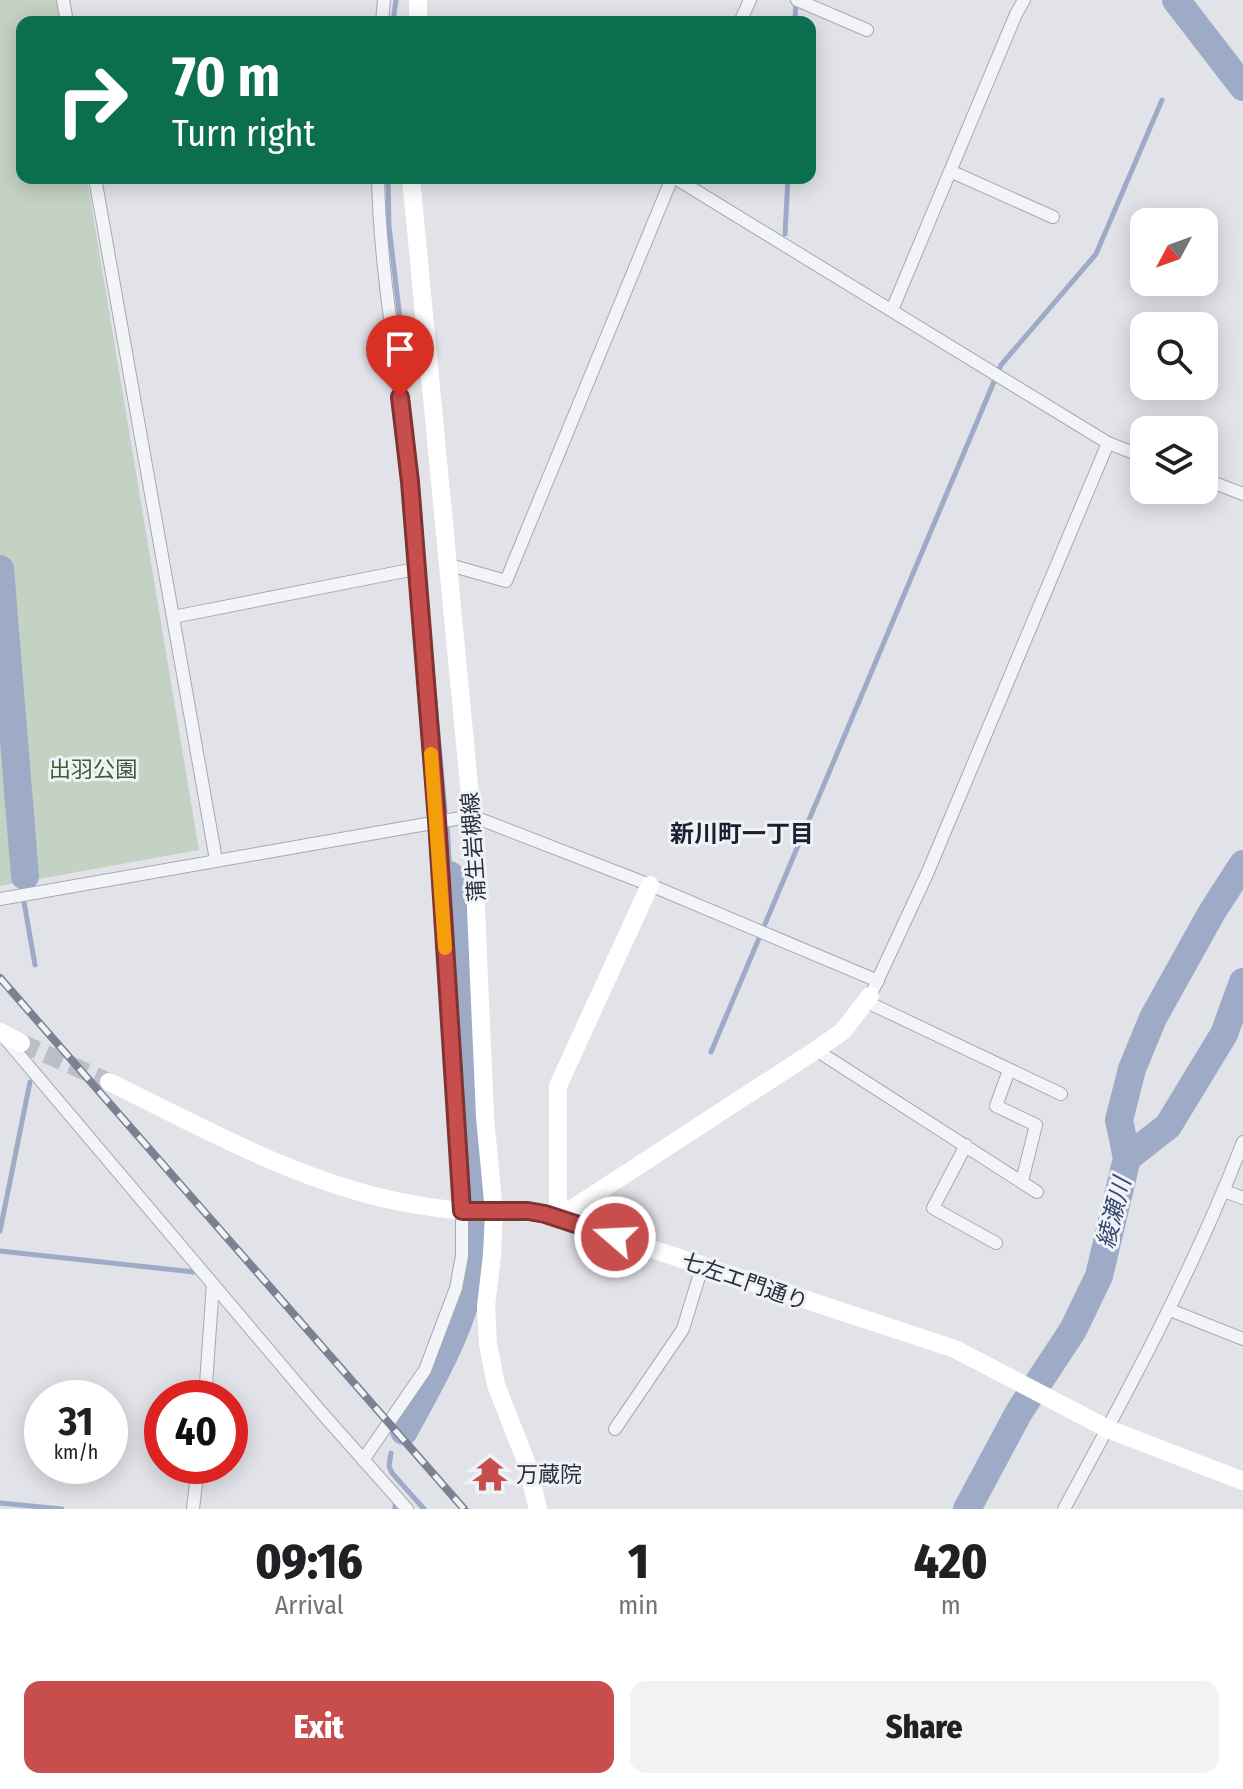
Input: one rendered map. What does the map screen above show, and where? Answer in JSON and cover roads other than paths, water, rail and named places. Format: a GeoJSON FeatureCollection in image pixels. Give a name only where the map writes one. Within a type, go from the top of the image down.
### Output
{"type":"FeatureCollection","features":[{"type":"Feature","properties":{"kind":"street"},"geometry":{"type":"LineString","coordinates":[[797,0],[867,30]]}},
{"type":"Feature","properties":{"kind":"street"},"geometry":{"type":"LineString","coordinates":[[892,310],[1024,0]]}},
{"type":"Feature","properties":{"kind":"street"},"geometry":{"type":"LineString","coordinates":[[950,171],[1053,217]]}},
{"type":"Feature","properties":{"kind":"street"},"geometry":{"type":"LineString","coordinates":[[96,184],[216,860]]}},
{"type":"Feature","properties":{"kind":"street"},"geometry":{"type":"LineString","coordinates":[[363,1460],[425,1370],[456,1288],[462,1256],[462,1211],[437,820],[410,482],[379,226],[378,184]]}},
{"type":"Feature","properties":{"kind":"street","name":"蒲生岩槻線"},"geometry":{"type":"LineString","coordinates":[[412,184],[472,816],[485,1117],[494,1212],[486,1306],[488,1344],[496,1385],[527,1464],[538,1509]]}},
{"type":"Feature","properties":{"kind":"street"},"geometry":{"type":"LineString","coordinates":[[446,564],[506,581],[671,184]]}},
{"type":"Feature","properties":{"kind":"street"},"geometry":{"type":"LineString","coordinates":[[683,184],[1108,443],[1130,452]]}},
{"type":"Feature","properties":{"kind":"street"},"geometry":{"type":"LineString","coordinates":[[558,1218],[843,1031],[872,993],[927,874],[1108,443]]}},
{"type":"Feature","properties":{"kind":"street"},"geometry":{"type":"LineString","coordinates":[[1218,484],[1243,494]]}},
{"type":"Feature","properties":{"kind":"street"},"geometry":{"type":"LineString","coordinates":[[173,617],[415,569]]}},
{"type":"Feature","properties":{"kind":"street"},"geometry":{"type":"LineString","coordinates":[[0,899],[472,816],[650,885],[872,993],[1009,1070],[1061,1094]]}},
{"type":"Feature","properties":{"kind":"street"},"geometry":{"type":"LineString","coordinates":[[558,1218],[558,1086],[650,885]]}},
{"type":"Feature","properties":{"kind":"street"},"geometry":{"type":"LineString","coordinates":[[0,1032],[21,1043]]}},
{"type":"Feature","properties":{"kind":"street"},"geometry":{"type":"LineString","coordinates":[[0,1032],[407,1509]]}},
{"type":"Feature","properties":{"kind":"street"},"geometry":{"type":"LineString","coordinates":[[816,1050],[1037,1192]]}},
{"type":"Feature","properties":{"kind":"street"},"geometry":{"type":"LineString","coordinates":[[1009,1070],[996,1106],[1036,1125],[1022,1181]]}},
{"type":"Feature","properties":{"kind":"street","name":"七左エ門通り"},"geometry":{"type":"LineString","coordinates":[[109,1082],[298,1171],[384,1198],[462,1211],[528,1211],[558,1218],[955,1349],[1101,1425],[1243,1481]]}},
{"type":"Feature","properties":{"kind":"street"},"geometry":{"type":"LineString","coordinates":[[1064,1509],[1101,1425],[1170,1310],[1243,1142]]}},
{"type":"Feature","properties":{"kind":"street"},"geometry":{"type":"LineString","coordinates":[[966,1145],[933,1208],[996,1243]]}},
{"type":"Feature","properties":{"kind":"street"},"geometry":{"type":"LineString","coordinates":[[1224,1191],[1243,1198]]}},
{"type":"Feature","properties":{"kind":"street"},"geometry":{"type":"LineString","coordinates":[[615,1429],[683,1329],[702,1267]]}},
{"type":"Feature","properties":{"kind":"street"},"geometry":{"type":"LineString","coordinates":[[206,1380],[213,1284]]}},
{"type":"Feature","properties":{"kind":"street"},"geometry":{"type":"LineString","coordinates":[[1170,1310],[1243,1339]]}},
{"type":"Feature","properties":{"kind":"street"},"geometry":{"type":"LineString","coordinates":[[193,1509],[196,1484]]}},
{"type":"Feature","properties":{"kind":"waterway"},"geometry":{"type":"LineString","coordinates":[[394,16],[396,0]]}},
{"type":"Feature","properties":{"kind":"waterway"},"geometry":{"type":"LineString","coordinates":[[795,16],[796,0]]}},
{"type":"Feature","properties":{"kind":"waterway","name":"綾瀬川"},"geometry":{"type":"LineString","coordinates":[[1176,0],[1243,87]]}},
{"type":"Feature","properties":{"kind":"waterway"},"geometry":{"type":"LineString","coordinates":[[711,1052],[1001,365],[1096,254],[1162,100]]}},
{"type":"Feature","properties":{"kind":"waterway"},"geometry":{"type":"LineString","coordinates":[[388,184],[389,226],[404,353]]}},
{"type":"Feature","properties":{"kind":"waterway"},"geometry":{"type":"LineString","coordinates":[[785,234],[788,184]]}},
{"type":"Feature","properties":{"kind":"waterway"},"geometry":{"type":"LineString","coordinates":[[408,404],[445,811]]}},
{"type":"Feature","properties":{"kind":"waterway"},"geometry":{"type":"LineString","coordinates":[[0,569],[25,876]]}},
{"type":"Feature","properties":{"kind":"waterway"},"geometry":{"type":"LineString","coordinates":[[447,825],[450,875]]}},
{"type":"Feature","properties":{"kind":"waterway","name":"綾瀬川"},"geometry":{"type":"LineString","coordinates":[[967,1509],[1019,1412],[1073,1330],[1099,1276],[1127,1158],[1119,1120],[1132,1069],[1153,1018],[1212,912],[1243,864]]}},
{"type":"Feature","properties":{"kind":"waterway"},"geometry":{"type":"LineString","coordinates":[[450,875],[457,930],[475,1200]]}},
{"type":"Feature","properties":{"kind":"waterway"},"geometry":{"type":"LineString","coordinates":[[25,876],[24,902],[35,965]]}},
{"type":"Feature","properties":{"kind":"waterway"},"geometry":{"type":"LineString","coordinates":[[1127,1158],[1168,1126],[1224,1034],[1243,982]]}},
{"type":"Feature","properties":{"kind":"waterway"},"geometry":{"type":"LineString","coordinates":[[0,1231],[30,1082]]}},
{"type":"Feature","properties":{"kind":"waterway"},"geometry":{"type":"LineString","coordinates":[[404,1431],[443,1358],[464,1306],[475,1252],[476,1224]]}},
{"type":"Feature","properties":{"kind":"waterway"},"geometry":{"type":"LineString","coordinates":[[0,1251],[194,1272]]}},
{"type":"Feature","properties":{"kind":"waterway"},"geometry":{"type":"LineString","coordinates":[[391,1453],[389,1466],[392,1473],[424,1509]]}},
{"type":"Feature","properties":{"kind":"waterway"},"geometry":{"type":"LineString","coordinates":[[0,1503],[62,1509]]}},
{"type":"Feature","properties":{"kind":"tunnel"},"geometry":{"type":"LineString","coordinates":[[21,1043],[109,1082]]}},
{"type":"Feature","properties":{"kind":"railway"},"geometry":{"type":"LineString","coordinates":[[0,978],[464,1509]]}},
{"type":"Feature","properties":{"kind":"place","name":"万蔵院"},"geometry":{"type":"Point","coordinates":[490,1474]}},
{"type":"Feature","properties":{"kind":"district","name":"新川町一丁目"},"geometry":{"type":"Point","coordinates":[742,834]}},
{"type":"Feature","properties":{"kind":"park label","name":"出羽公園"},"geometry":{"type":"Point","coordinates":[93,769]}}]}
